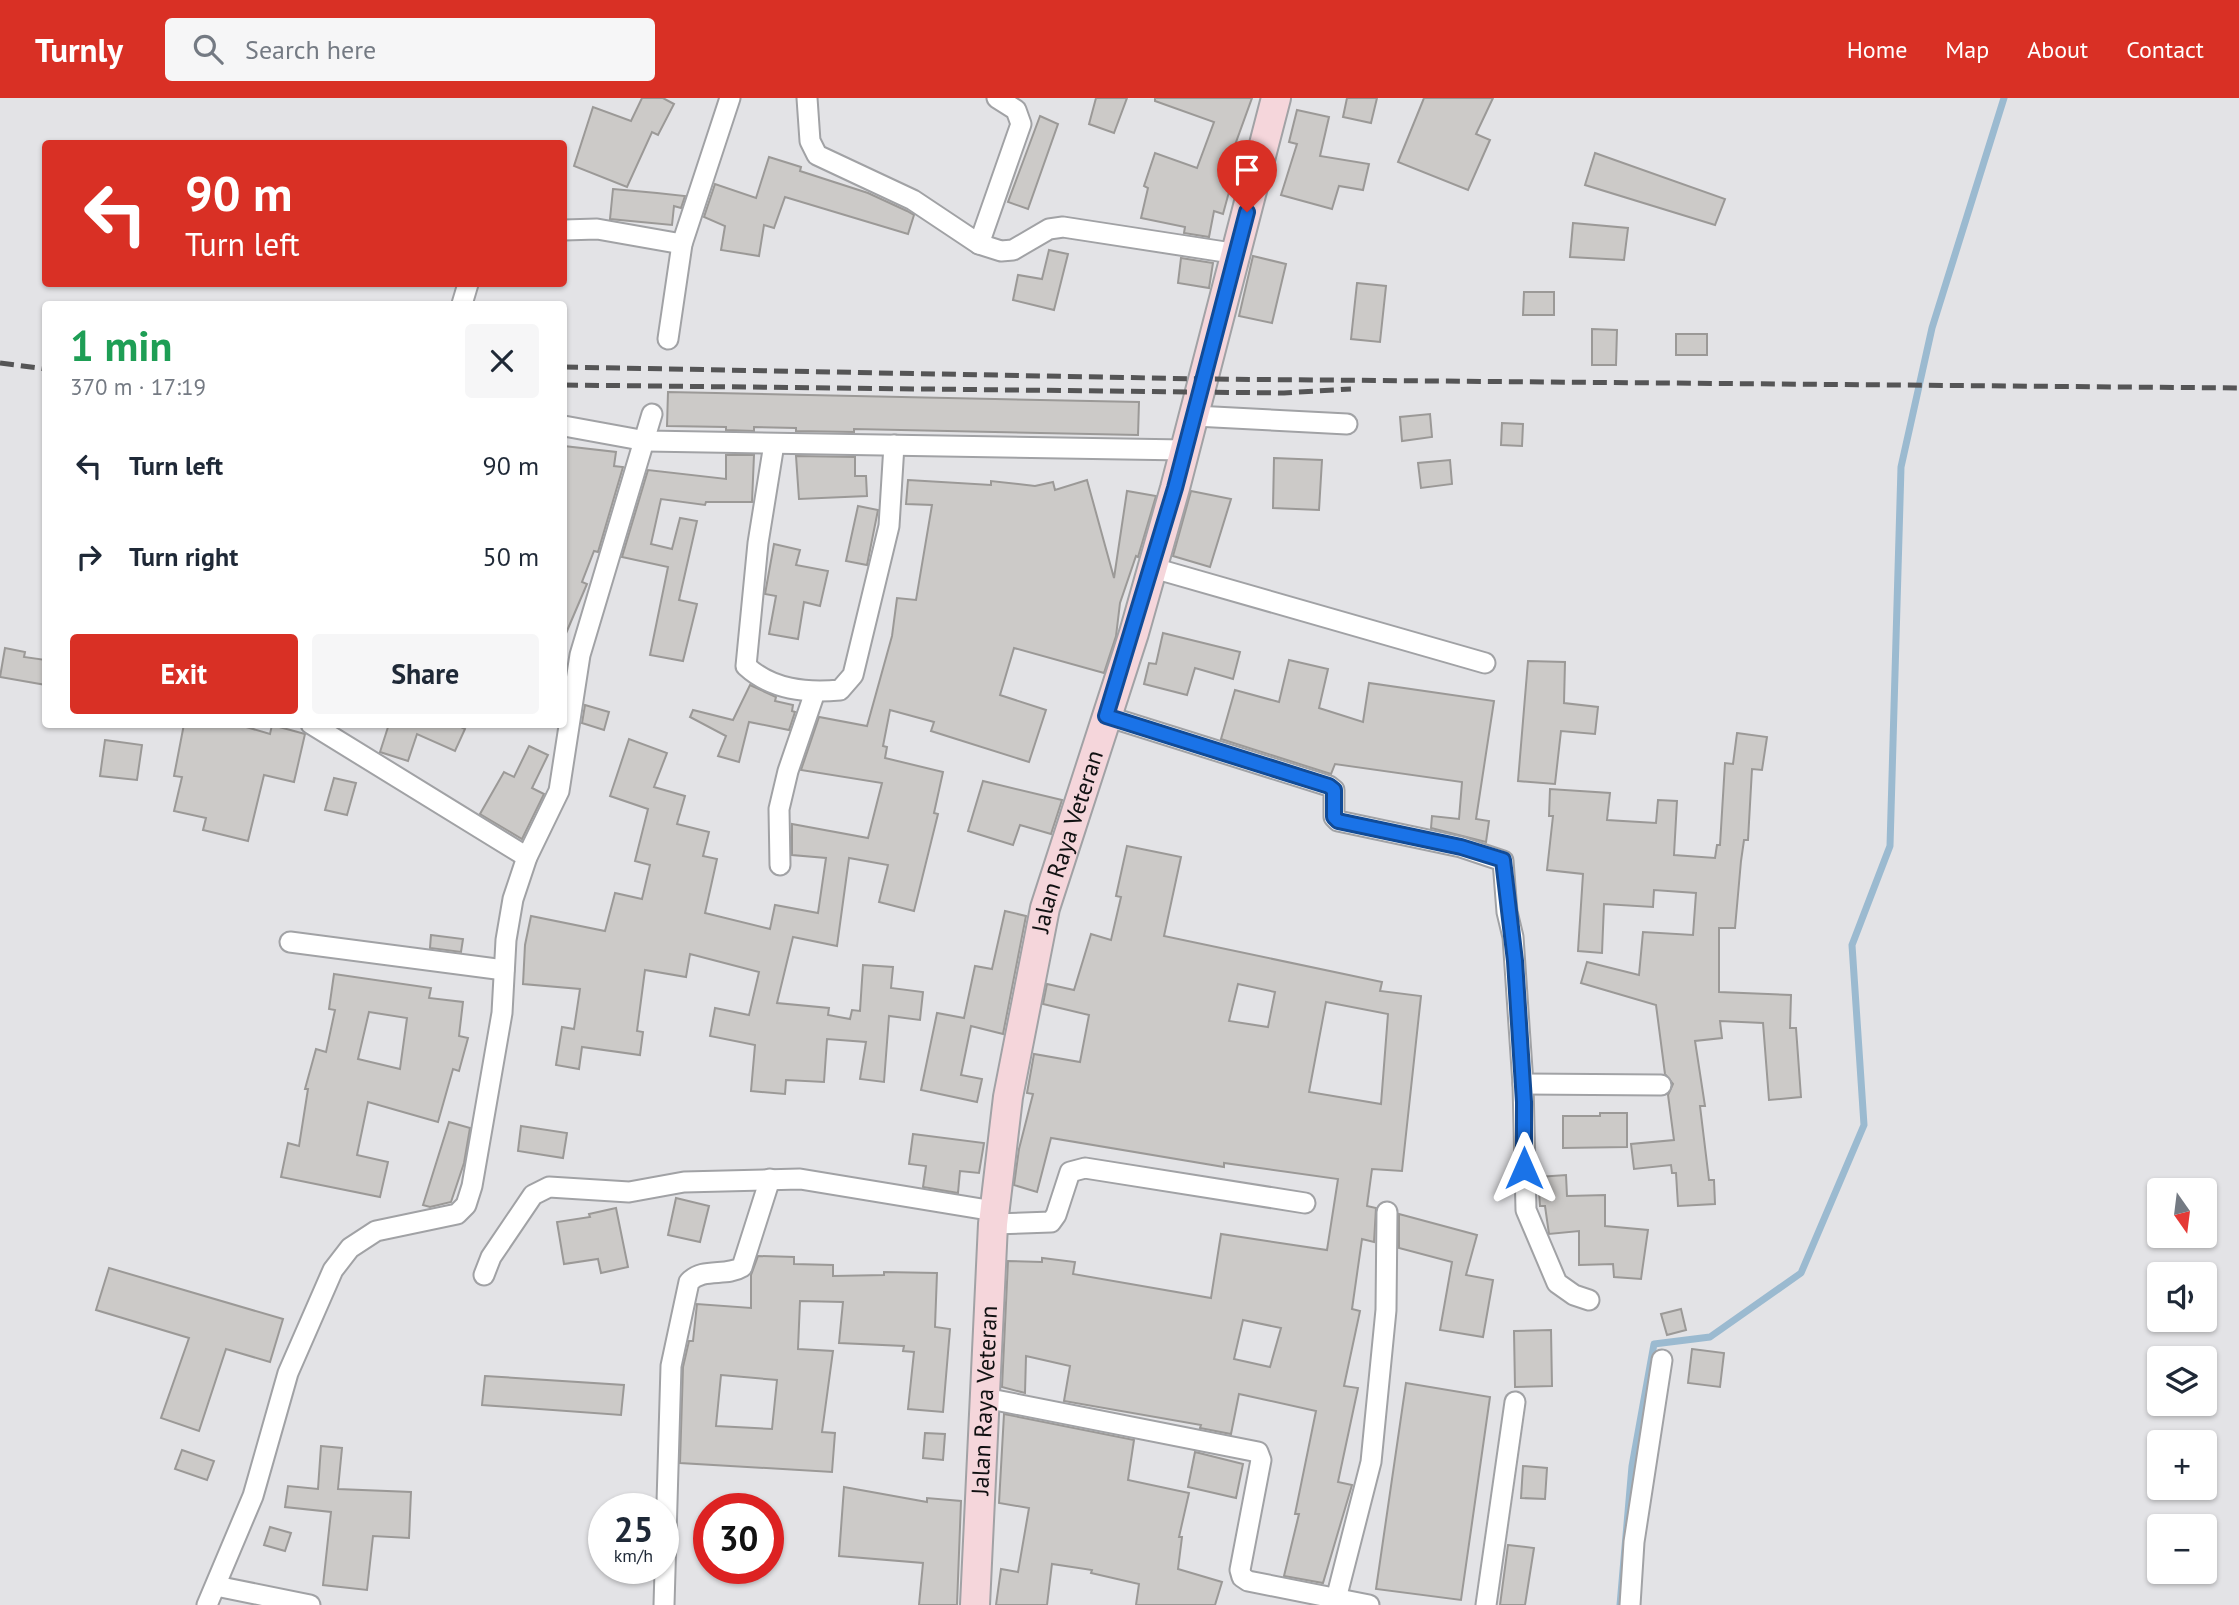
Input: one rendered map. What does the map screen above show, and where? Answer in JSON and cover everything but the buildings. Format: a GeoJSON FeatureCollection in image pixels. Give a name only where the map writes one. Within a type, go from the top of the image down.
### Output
{"type":"FeatureCollection","features":[{"type":"Feature","properties":{"kind":"street"},"geometry":{"type":"LineString","coordinates":[[668,339],[682,244],[730,98]]}},
{"type":"Feature","properties":{"kind":"street"},"geometry":{"type":"LineString","coordinates":[[807,98],[810,141],[817,155],[913,200],[979,244],[1001,251],[1013,250],[1049,229],[1063,227],[1238,254]]}},
{"type":"Feature","properties":{"kind":"street"},"geometry":{"type":"LineString","coordinates":[[979,244],[1021,124],[1016,110],[997,98]]}},
{"type":"Feature","properties":{"kind":"street","name":"Jalan Raya Veteran"},"geometry":{"type":"LineString","coordinates":[[975,1605],[993,1217],[1008,1097],[1045,908],[1134,633],[1238,254],[1276,98]]}},
{"type":"Feature","properties":{"kind":"street"},"geometry":{"type":"LineString","coordinates":[[567,230],[597,229],[682,244]]}},
{"type":"Feature","properties":{"kind":"street"},"geometry":{"type":"LineString","coordinates":[[207,1605],[221,1586],[264,1465],[288,1373],[333,1270],[350,1248],[376,1231],[441,1219],[457,1214],[466,1205],[472,1186],[502,1013],[504,970],[513,899],[527,858],[559,792],[580,655],[652,414]]}},
{"type":"Feature","properties":{"kind":"street"},"geometry":{"type":"LineString","coordinates":[[1195,416],[1347,424]]}},
{"type":"Feature","properties":{"kind":"street"},"geometry":{"type":"LineString","coordinates":[[567,427],[646,441],[1185,450]]}},
{"type":"Feature","properties":{"kind":"street"},"geometry":{"type":"LineString","coordinates":[[774,444],[758,543],[746,666],[766,681],[813,698],[840,690],[853,675],[889,526],[894,445]]}},
{"type":"Feature","properties":{"kind":"street"},"geometry":{"type":"LineString","coordinates":[[1150,567],[1485,663]]}},
{"type":"Feature","properties":{"kind":"street"},"geometry":{"type":"LineString","coordinates":[[780,865],[779,810],[788,771],[813,698]]}},
{"type":"Feature","properties":{"kind":"street"},"geometry":{"type":"LineString","coordinates":[[1106,716],[1329,786],[1334,790],[1334,817],[1338,821],[1503,860],[1513,937],[1523,1084],[1526,1210],[1557,1283],[1574,1295],[1589,1300]]}},
{"type":"Feature","properties":{"kind":"street"},"geometry":{"type":"LineString","coordinates":[[317,728],[527,858]]}},
{"type":"Feature","properties":{"kind":"street"},"geometry":{"type":"LineString","coordinates":[[290,942],[504,970]]}},
{"type":"Feature","properties":{"kind":"street"},"geometry":{"type":"LineString","coordinates":[[1523,1084],[1661,1085]]}},
{"type":"Feature","properties":{"kind":"street"},"geometry":{"type":"LineString","coordinates":[[484,1275],[491,1256],[533,1195],[541,1189],[628,1192],[684,1182],[770,1179],[830,1182],[993,1217],[1051,1222],[1056,1215],[1070,1172],[1085,1168],[1305,1203]]}},
{"type":"Feature","properties":{"kind":"street"},"geometry":{"type":"LineString","coordinates":[[664,1605],[671,1366],[689,1282],[699,1274],[733,1271],[742,1267],[770,1179]]}},
{"type":"Feature","properties":{"kind":"street"},"geometry":{"type":"LineString","coordinates":[[1336,1599],[1371,1462],[1386,1310],[1387,1212]]}},
{"type":"Feature","properties":{"kind":"street"},"geometry":{"type":"LineString","coordinates":[[1630,1605],[1634,1542],[1662,1360]]}},
{"type":"Feature","properties":{"kind":"street"},"geometry":{"type":"LineString","coordinates":[[985,1398],[1258,1452],[1261,1460],[1240,1570],[1242,1577],[1369,1605]]}},
{"type":"Feature","properties":{"kind":"street"},"geometry":{"type":"LineString","coordinates":[[1486,1605],[1515,1402]]}},
{"type":"Feature","properties":{"kind":"street"},"geometry":{"type":"LineString","coordinates":[[221,1586],[310,1605]]}},
{"type":"Feature","properties":{"kind":"waterway"},"geometry":{"type":"LineString","coordinates":[[1620,1605],[1632,1466],[1654,1344],[1710,1337],[1801,1273],[1864,1125],[1852,945],[1890,846],[1901,467],[1932,328],[2004,98]]}},
{"type":"Feature","properties":{"kind":"railway"},"geometry":{"type":"LineString","coordinates":[[0,363],[42,368]]}},
{"type":"Feature","properties":{"kind":"railway"},"geometry":{"type":"LineString","coordinates":[[567,367],[1205,379],[2239,388]]}},
{"type":"Feature","properties":{"kind":"railway"},"geometry":{"type":"LineString","coordinates":[[567,385],[1284,393],[1351,389]]}},
{"type":"Feature","properties":{"kind":"route"},"geometry":{"type":"LineString","coordinates":[[1247,212],[1175,488],[1150,567],[1134,633],[1106,716],[1329,786],[1334,790],[1334,817],[1338,821],[1461,847],[1503,860],[1507,912],[1515,961],[1524,1102],[1524,1168]]}}]}
